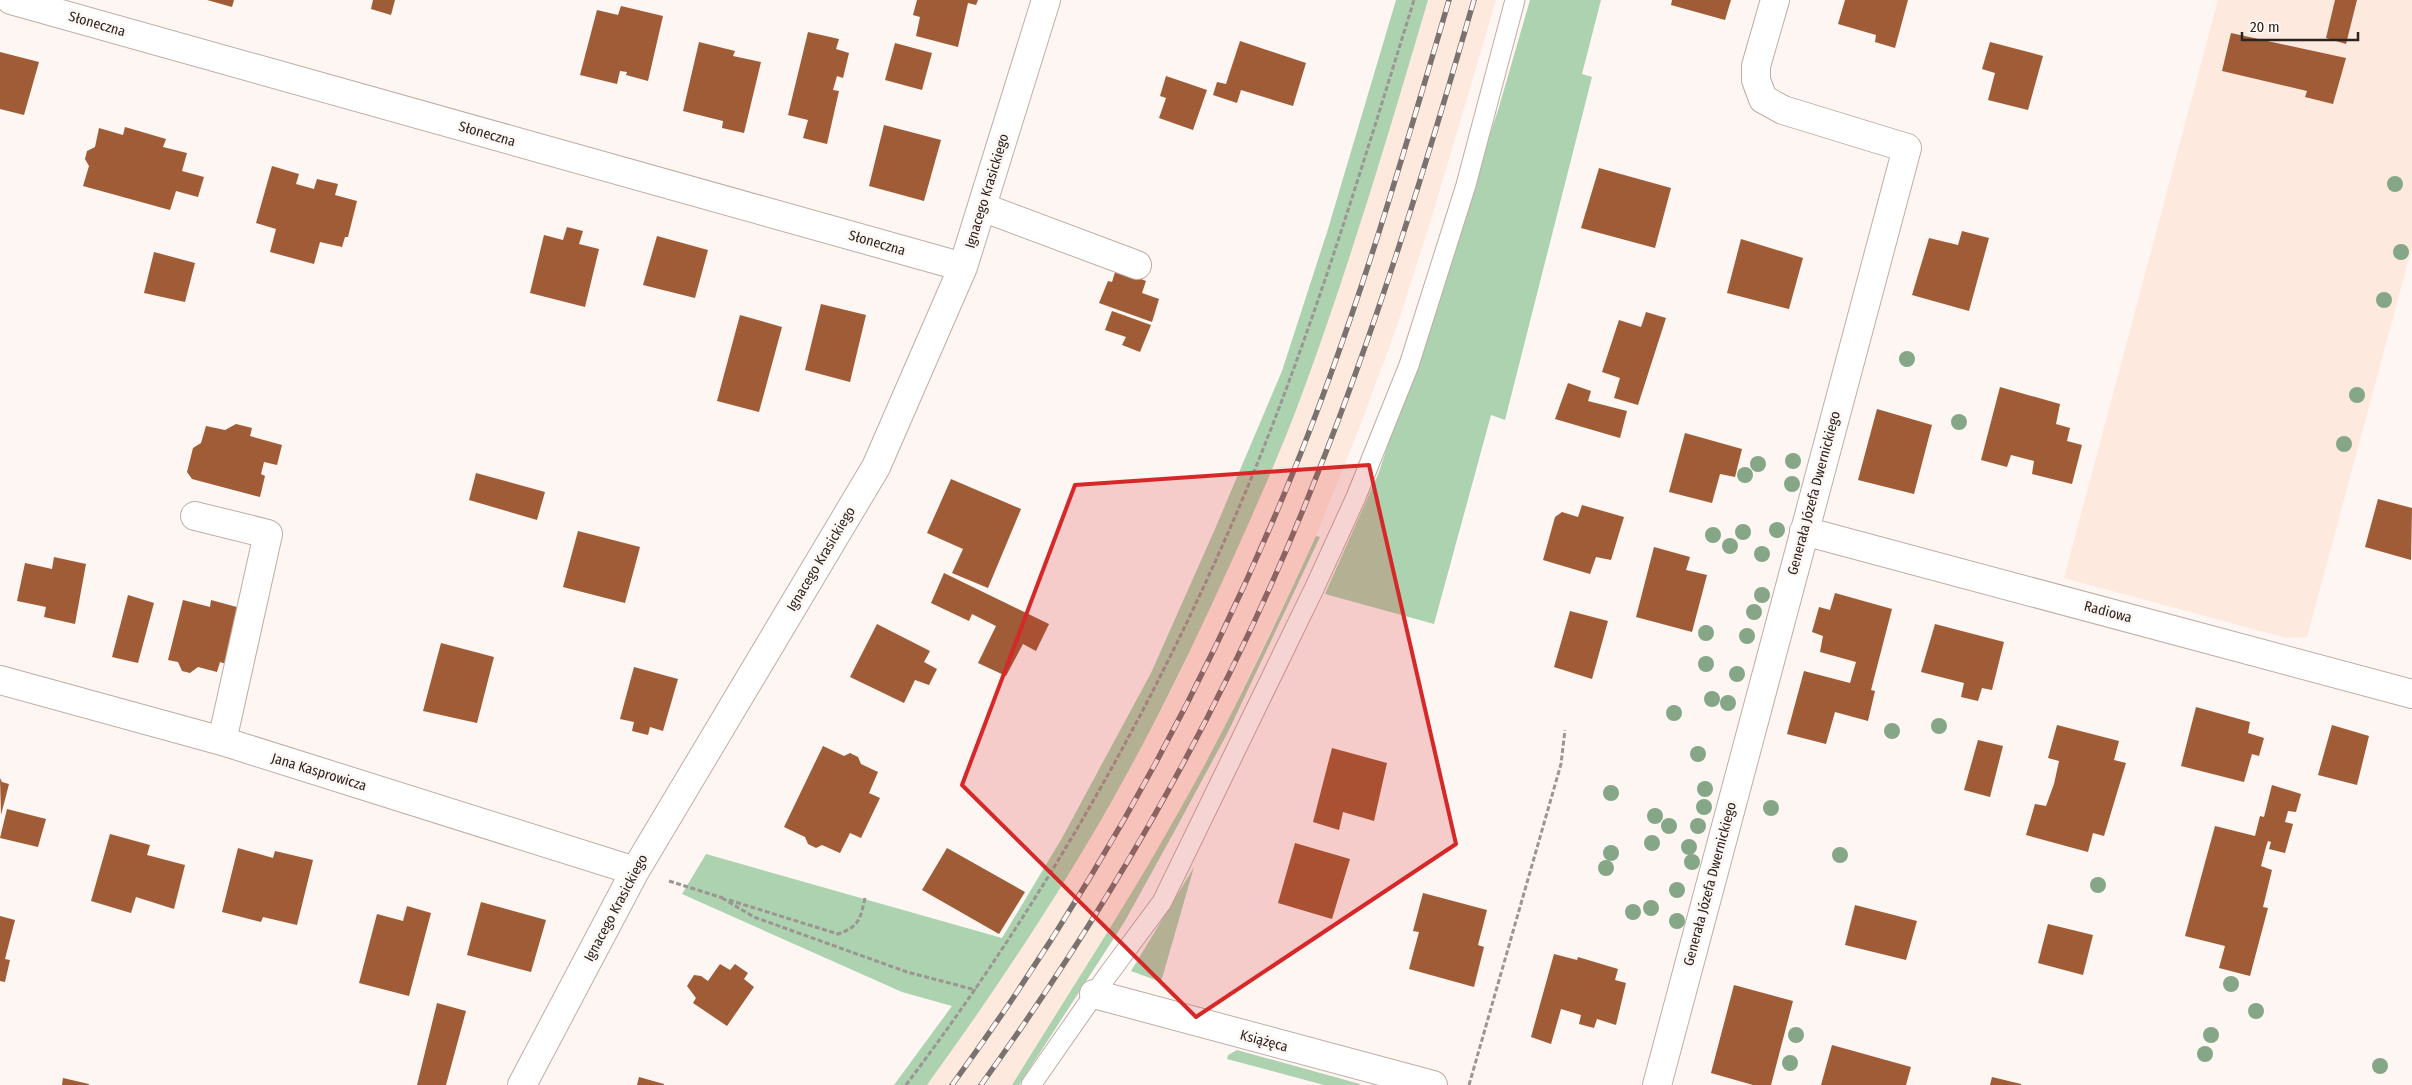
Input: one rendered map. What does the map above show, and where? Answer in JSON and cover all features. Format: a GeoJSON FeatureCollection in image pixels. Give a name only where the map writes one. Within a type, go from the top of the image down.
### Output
{"type":"FeatureCollection","features":[{"type":"Feature","properties":{"kind":"street","name":"Słoneczna"},"geometry":{"type":"LineString","coordinates":[[11,0],[963,267]]}},
{"type":"Feature","properties":{"kind":"street","name":"Ignacego Krasickiego"},"geometry":{"type":"LineString","coordinates":[[522,1085],[635,871],[876,467],[963,267],[1046,0]]}},
{"type":"Feature","properties":{"kind":"street","name":"Generała Józefa Dwernickiego"},"geometry":{"type":"LineString","coordinates":[[1657,1085],[1908,148],[1783,110],[1763,99],[1756,80],[1756,66],[1775,0]]}},
{"type":"Feature","properties":{"kind":"street"},"geometry":{"type":"LineString","coordinates":[[982,207],[1137,265]]}},
{"type":"Feature","properties":{"kind":"street"},"geometry":{"type":"LineString","coordinates":[[195,516],[268,534],[222,741]]}},
{"type":"Feature","properties":{"kind":"street","name":"Radiowa"},"geometry":{"type":"LineString","coordinates":[[1804,531],[2412,694]]}},
{"type":"Feature","properties":{"kind":"street","name":"Jana Kasprowicza"},"geometry":{"type":"LineString","coordinates":[[0,680],[222,741],[635,871]]}},
{"type":"Feature","properties":{"kind":"street","name":"Książęca"},"geometry":{"type":"LineString","coordinates":[[1094,994],[1434,1085]]}},
{"type":"Feature","properties":{"kind":"lane"},"geometry":{"type":"LineString","coordinates":[[1031,1085],[1094,994],[1162,902],[1314,589],[1356,497],[1409,365],[1466,185],[1515,0]]}},
{"type":"Feature","properties":{"kind":"path"},"geometry":{"type":"LineString","coordinates":[[906,1085],[976,990],[1061,854],[1108,772],[1209,574],[1243,497],[1292,372],[1371,139],[1414,0]]}},
{"type":"Feature","properties":{"kind":"path"},"geometry":{"type":"LineString","coordinates":[[1469,1085],[1560,764],[1565,730]]}},
{"type":"Feature","properties":{"kind":"path"},"geometry":{"type":"LineString","coordinates":[[635,871],[838,934],[852,929],[860,920],[865,898]]}},
{"type":"Feature","properties":{"kind":"path"},"geometry":{"type":"LineString","coordinates":[[722,898],[754,917],[907,972],[976,990]]}},
{"type":"Feature","properties":{"kind":"highlighted area"},"geometry":{"type":"Polygon","coordinates":[[[1369,465],[1456,844],[1196,1017],[962,785],[1075,485],[1369,465]]]}},
{"type":"Feature","properties":{"kind":"shaded area"},"geometry":{"type":"Polygon","coordinates":[[[1428,0],[1496,0],[1433,213],[1397,326],[1362,421],[1316,536],[1223,730],[1175,820],[1118,917],[1012,1085],[927,1085],[1009,968],[1068,874],[1123,782],[1178,677],[1301,398],[1370,192],[1428,0]]]}},
{"type":"Feature","properties":{"kind":"shaded area"},"geometry":{"type":"Polygon","coordinates":[[[2218,0],[2412,0],[2412,247],[2307,637],[2286,638],[2064,578],[2218,0]]]}},
{"type":"Feature","properties":{"kind":"green space"},"geometry":{"type":"Polygon","coordinates":[[[1396,0],[1428,0],[1368,200],[1319,348],[1279,454],[1211,607],[1123,781],[1078,859],[1005,973],[927,1085],[894,1085],[952,1006],[902,992],[682,894],[706,854],[1002,938],[1062,838],[1151,673],[1282,371],[1328,229],[1396,0]]]}},
{"type":"Feature","properties":{"kind":"green space"},"geometry":{"type":"Polygon","coordinates":[[[1530,0],[1601,0],[1582,74],[1592,77],[1505,420],[1491,415],[1434,624],[1325,594],[1379,472],[1499,107],[1530,0]]]}},
{"type":"Feature","properties":{"kind":"green space"},"geometry":{"type":"Polygon","coordinates":[[[1316,536],[1320,537],[1228,732],[1125,921],[1019,1085],[1012,1085],[1135,887],[1194,785],[1248,680],[1316,536]]]}},
{"type":"Feature","properties":{"kind":"green space"},"geometry":{"type":"Polygon","coordinates":[[[1194,867],[1161,982],[1131,971],[1194,867]]]}},
{"type":"Feature","properties":{"kind":"green space"},"geometry":{"type":"Polygon","coordinates":[[[1237,1050],[1360,1085],[1324,1085],[1227,1059],[1228,1055],[1237,1050]]]}},
{"type":"Feature","properties":{"kind":"building"},"geometry":{"type":"Polygon","coordinates":[[[207,0],[234,0],[232,7],[207,0]]]}},
{"type":"Feature","properties":{"kind":"building"},"geometry":{"type":"Polygon","coordinates":[[[373,0],[395,0],[391,15],[371,9],[373,0]]]}},
{"type":"Feature","properties":{"kind":"building"},"geometry":{"type":"Polygon","coordinates":[[[917,0],[978,0],[976,5],[968,3],[958,47],[916,36],[920,17],[913,15],[917,0]]]}},
{"type":"Feature","properties":{"kind":"building"},"geometry":{"type":"Polygon","coordinates":[[[1672,0],[1731,0],[1725,20],[1671,5],[1672,0]]]}},
{"type":"Feature","properties":{"kind":"building"},"geometry":{"type":"Polygon","coordinates":[[[1845,0],[1908,0],[1895,48],[1875,42],[1876,35],[1838,24],[1845,0]]]}},
{"type":"Feature","properties":{"kind":"building"},"geometry":{"type":"Polygon","coordinates":[[[2335,0],[2357,0],[2346,44],[2326,38],[2335,0]]]}},
{"type":"Feature","properties":{"kind":"building"},"geometry":{"type":"Polygon","coordinates":[[[621,6],[663,16],[648,81],[626,75],[627,72],[620,71],[617,84],[580,75],[597,10],[618,15],[621,6]]]}},
{"type":"Feature","properties":{"kind":"building"},"geometry":{"type":"Polygon","coordinates":[[[808,32],[839,39],[836,49],[849,53],[843,78],[837,76],[833,90],[839,91],[827,144],[803,138],[808,120],[788,115],[808,32]]]}},
{"type":"Feature","properties":{"kind":"building"},"geometry":{"type":"Polygon","coordinates":[[[2231,33],[2346,58],[2333,104],[2305,97],[2307,91],[2222,71],[2231,33]]]}},
{"type":"Feature","properties":{"kind":"building"},"geometry":{"type":"Polygon","coordinates":[[[1240,41],[1306,63],[1293,106],[1241,90],[1237,103],[1213,95],[1217,82],[1226,84],[1240,41]]]}},
{"type":"Feature","properties":{"kind":"building"},"geometry":{"type":"Polygon","coordinates":[[[699,42],[735,51],[733,56],[761,62],[744,133],[722,128],[723,121],[683,111],[699,42]]]}},
{"type":"Feature","properties":{"kind":"building"},"geometry":{"type":"Polygon","coordinates":[[[1990,42],[2043,56],[2028,110],[1988,100],[1995,73],[1982,69],[1990,42]]]}},
{"type":"Feature","properties":{"kind":"building"},"geometry":{"type":"Polygon","coordinates":[[[895,43],[932,53],[922,90],[885,80],[895,43]]]}},
{"type":"Feature","properties":{"kind":"building"},"geometry":{"type":"Polygon","coordinates":[[[0,52],[39,62],[24,115],[0,109],[0,52]]]}},
{"type":"Feature","properties":{"kind":"building"},"geometry":{"type":"Polygon","coordinates":[[[1166,76],[1207,90],[1193,130],[1159,118],[1166,98],[1160,96],[1166,76]]]}},
{"type":"Feature","properties":{"kind":"building"},"geometry":{"type":"Polygon","coordinates":[[[884,125],[941,140],[924,201],[869,186],[884,125]]]}},
{"type":"Feature","properties":{"kind":"building"},"geometry":{"type":"Polygon","coordinates":[[[125,127],[166,139],[163,147],[187,153],[182,171],[204,177],[198,197],[176,191],[170,210],[83,186],[89,166],[85,159],[87,151],[95,147],[99,128],[123,135],[125,127]]]}},
{"type":"Feature","properties":{"kind":"building"},"geometry":{"type":"Polygon","coordinates":[[[272,166],[299,174],[296,184],[314,189],[317,179],[338,184],[335,195],[357,201],[348,237],[345,237],[342,247],[320,242],[314,264],[270,252],[276,229],[256,223],[272,166]]]}},
{"type":"Feature","properties":{"kind":"building"},"geometry":{"type":"Polygon","coordinates":[[[1599,168],[1671,188],[1655,248],[1581,228],[1599,168]]]}},
{"type":"Feature","properties":{"kind":"building"},"geometry":{"type":"Polygon","coordinates":[[[567,227],[583,231],[579,244],[599,249],[585,307],[530,293],[544,235],[563,240],[567,227]]]}},
{"type":"Feature","properties":{"kind":"building"},"geometry":{"type":"Polygon","coordinates":[[[1962,231],[1989,238],[1969,311],[1912,295],[1929,238],[1958,245],[1962,231]]]}},
{"type":"Feature","properties":{"kind":"building"},"geometry":{"type":"Polygon","coordinates":[[[657,236],[708,250],[695,298],[643,285],[657,236]]]}},
{"type":"Feature","properties":{"kind":"building"},"geometry":{"type":"Polygon","coordinates":[[[1741,239],[1803,258],[1789,309],[1727,293],[1741,239]]]}},
{"type":"Feature","properties":{"kind":"building"},"geometry":{"type":"Polygon","coordinates":[[[154,252],[195,263],[185,302],[144,293],[154,252]]]}},
{"type":"Feature","properties":{"kind":"building"},"geometry":{"type":"Polygon","coordinates":[[[1116,269],[1146,281],[1142,293],[1159,299],[1152,322],[1099,303],[1108,281],[1112,282],[1116,269]]]}},
{"type":"Feature","properties":{"kind":"building"},"geometry":{"type":"Polygon","coordinates":[[[821,304],[866,315],[850,382],[805,370],[821,304]]]}},
{"type":"Feature","properties":{"kind":"building"},"geometry":{"type":"Polygon","coordinates":[[[1112,311],[1151,325],[1140,352],[1122,345],[1126,337],[1105,330],[1112,311]]]}},
{"type":"Feature","properties":{"kind":"building"},"geometry":{"type":"Polygon","coordinates":[[[1646,312],[1666,318],[1638,405],[1614,398],[1620,378],[1602,372],[1619,320],[1641,327],[1646,312]]]}},
{"type":"Feature","properties":{"kind":"building"},"geometry":{"type":"Polygon","coordinates":[[[740,315],[782,327],[759,412],[717,401],[740,315]]]}},
{"type":"Feature","properties":{"kind":"building"},"geometry":{"type":"Polygon","coordinates":[[[1568,383],[1591,391],[1588,401],[1627,411],[1620,438],[1555,419],[1568,383]]]}},
{"type":"Feature","properties":{"kind":"building"},"geometry":{"type":"Polygon","coordinates":[[[2000,387],[2060,404],[2056,424],[2070,428],[2067,441],[2082,445],[2072,484],[2032,474],[2034,461],[2011,455],[2007,467],[1981,460],[2000,387]]]}},
{"type":"Feature","properties":{"kind":"building"},"geometry":{"type":"Polygon","coordinates":[[[1877,409],[1932,425],[1914,494],[1858,480],[1877,409]]]}},
{"type":"Feature","properties":{"kind":"building"},"geometry":{"type":"Polygon","coordinates":[[[236,424],[252,428],[250,436],[282,445],[277,465],[264,462],[261,474],[265,476],[260,497],[192,479],[187,472],[193,448],[201,443],[206,426],[225,430],[236,424]]]}},
{"type":"Feature","properties":{"kind":"building"},"geometry":{"type":"Polygon","coordinates":[[[1685,433],[1742,449],[1735,477],[1720,474],[1712,503],[1669,492],[1685,433]]]}},
{"type":"Feature","properties":{"kind":"building"},"geometry":{"type":"Polygon","coordinates":[[[476,473],[545,492],[537,520],[469,500],[476,473]]]}},
{"type":"Feature","properties":{"kind":"building"},"geometry":{"type":"Polygon","coordinates":[[[951,479],[1021,509],[988,588],[952,573],[963,549],[927,533],[951,479]]]}},
{"type":"Feature","properties":{"kind":"building"},"geometry":{"type":"Polygon","coordinates":[[[2378,499],[2412,508],[2411,560],[2365,547],[2378,499]]]}},
{"type":"Feature","properties":{"kind":"building"},"geometry":{"type":"Polygon","coordinates":[[[1582,505],[1624,517],[1611,560],[1596,557],[1590,574],[1543,560],[1555,517],[1562,512],[1578,517],[1582,505]]]}},
{"type":"Feature","properties":{"kind":"building"},"geometry":{"type":"Polygon","coordinates":[[[578,531],[640,547],[625,603],[563,587],[578,531]]]}},
{"type":"Feature","properties":{"kind":"building"},"geometry":{"type":"Polygon","coordinates":[[[1654,547],[1690,557],[1686,570],[1707,575],[1692,632],[1636,617],[1654,547]]]}},
{"type":"Feature","properties":{"kind":"building"},"geometry":{"type":"Polygon","coordinates":[[[54,557],[86,564],[75,624],[44,617],[46,607],[17,601],[25,563],[52,569],[54,557]]]}},
{"type":"Feature","properties":{"kind":"building"},"geometry":{"type":"Polygon","coordinates":[[[944,573],[1049,624],[1036,651],[1023,644],[1006,676],[978,663],[996,626],[972,614],[969,621],[931,603],[944,573]]]}},
{"type":"Feature","properties":{"kind":"building"},"geometry":{"type":"Polygon","coordinates":[[[1835,593],[1892,609],[1871,690],[1875,691],[1868,721],[1835,712],[1826,744],[1787,734],[1804,671],[1850,683],[1856,662],[1820,652],[1823,636],[1812,632],[1819,607],[1830,610],[1835,593]]]}},
{"type":"Feature","properties":{"kind":"building"},"geometry":{"type":"Polygon","coordinates":[[[128,595],[154,603],[138,663],[112,657],[128,595]]]}},
{"type":"Feature","properties":{"kind":"building"},"geometry":{"type":"Polygon","coordinates":[[[183,600],[210,607],[211,600],[244,609],[229,665],[220,662],[217,672],[198,667],[190,673],[182,671],[178,662],[168,660],[183,600]]]}},
{"type":"Feature","properties":{"kind":"building"},"geometry":{"type":"Polygon","coordinates":[[[1570,611],[1608,621],[1592,679],[1554,667],[1570,611]]]}},
{"type":"Feature","properties":{"kind":"building"},"geometry":{"type":"Polygon","coordinates":[[[877,624],[930,651],[924,662],[937,669],[929,685],[915,680],[904,703],[850,677],[877,624]]]}},
{"type":"Feature","properties":{"kind":"building"},"geometry":{"type":"Polygon","coordinates":[[[1935,624],[2004,642],[1992,690],[1982,688],[1978,701],[1961,697],[1964,683],[1921,672],[1935,624]]]}},
{"type":"Feature","properties":{"kind":"building"},"geometry":{"type":"Polygon","coordinates":[[[441,643],[494,657],[477,723],[423,711],[441,643]]]}},
{"type":"Feature","properties":{"kind":"building"},"geometry":{"type":"Polygon","coordinates":[[[634,667],[678,679],[663,731],[650,727],[648,735],[632,731],[634,722],[620,719],[634,667]]]}},
{"type":"Feature","properties":{"kind":"building"},"geometry":{"type":"Polygon","coordinates":[[[2196,707],[2250,722],[2248,733],[2264,738],[2259,756],[2252,754],[2244,782],[2181,766],[2196,707]]]}},
{"type":"Feature","properties":{"kind":"building"},"geometry":{"type":"Polygon","coordinates":[[[2057,725],[2119,741],[2114,760],[2126,763],[2104,836],[2093,833],[2088,852],[2026,835],[2035,804],[2046,806],[2054,784],[2059,761],[2048,758],[2057,725]]]}},
{"type":"Feature","properties":{"kind":"building"},"geometry":{"type":"Polygon","coordinates":[[[2332,725],[2369,736],[2357,785],[2318,775],[2332,725]]]}},
{"type":"Feature","properties":{"kind":"building"},"geometry":{"type":"Polygon","coordinates":[[[1978,740],[2003,746],[1990,797],[1964,790],[1978,740]]]}},
{"type":"Feature","properties":{"kind":"building"},"geometry":{"type":"Polygon","coordinates":[[[823,746],[844,756],[850,753],[858,757],[861,764],[878,772],[869,793],[880,798],[861,838],[850,833],[840,853],[822,845],[816,848],[808,844],[805,837],[784,827],[823,746]]]}},
{"type":"Feature","properties":{"kind":"building"},"geometry":{"type":"Polygon","coordinates":[[[1332,748],[1387,763],[1374,821],[1343,812],[1339,830],[1313,822],[1332,748]]]}},
{"type":"Feature","properties":{"kind":"building"},"geometry":{"type":"Polygon","coordinates":[[[0,778],[2,782],[9,784],[1,815],[0,778]]]}},
{"type":"Feature","properties":{"kind":"building"},"geometry":{"type":"Polygon","coordinates":[[[2272,785],[2301,794],[2296,812],[2288,811],[2285,822],[2293,824],[2285,853],[2269,849],[2271,842],[2268,841],[2266,847],[2261,866],[2272,870],[2263,907],[2268,908],[2250,976],[2219,968],[2225,946],[2185,936],[2215,826],[2255,836],[2260,816],[2264,817],[2272,785]]]}},
{"type":"Feature","properties":{"kind":"building"},"geometry":{"type":"Polygon","coordinates":[[[7,809],[46,819],[38,847],[0,838],[7,809]]]}},
{"type":"Feature","properties":{"kind":"building"},"geometry":{"type":"Polygon","coordinates":[[[110,834],[150,845],[147,855],[185,865],[174,909],[136,897],[131,913],[91,901],[110,834]]]}},
{"type":"Feature","properties":{"kind":"building"},"geometry":{"type":"Polygon","coordinates":[[[1295,843],[1350,859],[1332,919],[1278,903],[1295,843]]]}},
{"type":"Feature","properties":{"kind":"building"},"geometry":{"type":"Polygon","coordinates":[[[238,848],[273,858],[275,851],[313,860],[297,925],[263,917],[261,922],[222,912],[238,848]]]}},
{"type":"Feature","properties":{"kind":"building"},"geometry":{"type":"Polygon","coordinates":[[[947,848],[1025,892],[999,934],[922,890],[947,848]]]}},
{"type":"Feature","properties":{"kind":"building"},"geometry":{"type":"Polygon","coordinates":[[[1423,893],[1487,910],[1478,945],[1484,947],[1474,987],[1409,969],[1419,932],[1413,931],[1423,893]]]}},
{"type":"Feature","properties":{"kind":"building"},"geometry":{"type":"Polygon","coordinates":[[[481,902],[546,920],[531,972],[467,955],[481,902]]]}},
{"type":"Feature","properties":{"kind":"building"},"geometry":{"type":"Polygon","coordinates":[[[1855,905],[1917,921],[1906,960],[1845,945],[1855,905]]]}},
{"type":"Feature","properties":{"kind":"building"},"geometry":{"type":"Polygon","coordinates":[[[407,906],[431,913],[409,996],[359,983],[377,914],[403,921],[407,906]]]}},
{"type":"Feature","properties":{"kind":"building"},"geometry":{"type":"Polygon","coordinates":[[[0,916],[15,920],[5,959],[10,960],[5,982],[0,981],[0,916]]]}},
{"type":"Feature","properties":{"kind":"building"},"geometry":{"type":"Polygon","coordinates":[[[2048,924],[2093,935],[2083,975],[2038,963],[2048,924]]]}},
{"type":"Feature","properties":{"kind":"building"},"geometry":{"type":"Polygon","coordinates":[[[1554,954],[1577,960],[1578,957],[1618,969],[1615,980],[1626,983],[1616,1025],[1597,1019],[1594,1028],[1579,1024],[1581,1015],[1561,1009],[1551,1044],[1531,1037],[1554,954]]]}},
{"type":"Feature","properties":{"kind":"building"},"geometry":{"type":"Polygon","coordinates":[[[720,964],[730,970],[735,964],[748,973],[744,979],[754,987],[727,1026],[693,1003],[696,998],[687,986],[694,975],[701,976],[708,981],[720,964]]]}},
{"type":"Feature","properties":{"kind":"building"},"geometry":{"type":"Polygon","coordinates":[[[1734,985],[1793,1001],[1771,1085],[1753,1085],[1711,1073],[1734,985]]]}},
{"type":"Feature","properties":{"kind":"building"},"geometry":{"type":"Polygon","coordinates":[[[437,1003],[466,1011],[446,1085],[417,1085],[437,1003]]]}},
{"type":"Feature","properties":{"kind":"building"},"geometry":{"type":"Polygon","coordinates":[[[1832,1045],[1911,1067],[1906,1085],[1821,1085],[1832,1045]]]}},
{"type":"Feature","properties":{"kind":"building"},"geometry":{"type":"Polygon","coordinates":[[[639,1077],[664,1084],[664,1085],[637,1085],[639,1077]]]}},
{"type":"Feature","properties":{"kind":"building"},"geometry":{"type":"Polygon","coordinates":[[[1992,1077],[2021,1084],[2021,1085],[1990,1085],[1992,1077]]]}},
{"type":"Feature","properties":{"kind":"building"},"geometry":{"type":"Polygon","coordinates":[[[63,1078],[89,1084],[89,1085],[62,1085],[63,1078]]]}},
{"type":"Feature","properties":{"kind":"railway"},"geometry":{"type":"LineString","coordinates":[[952,1085],[1051,941],[1097,866],[1182,713],[1258,556],[1315,417],[1357,299],[1449,0]]}},
{"type":"Feature","properties":{"kind":"railway"},"geometry":{"type":"LineString","coordinates":[[981,1085],[1078,942],[1167,793],[1208,716],[1282,560],[1338,421],[1381,302],[1420,182],[1474,0]]}}]}
